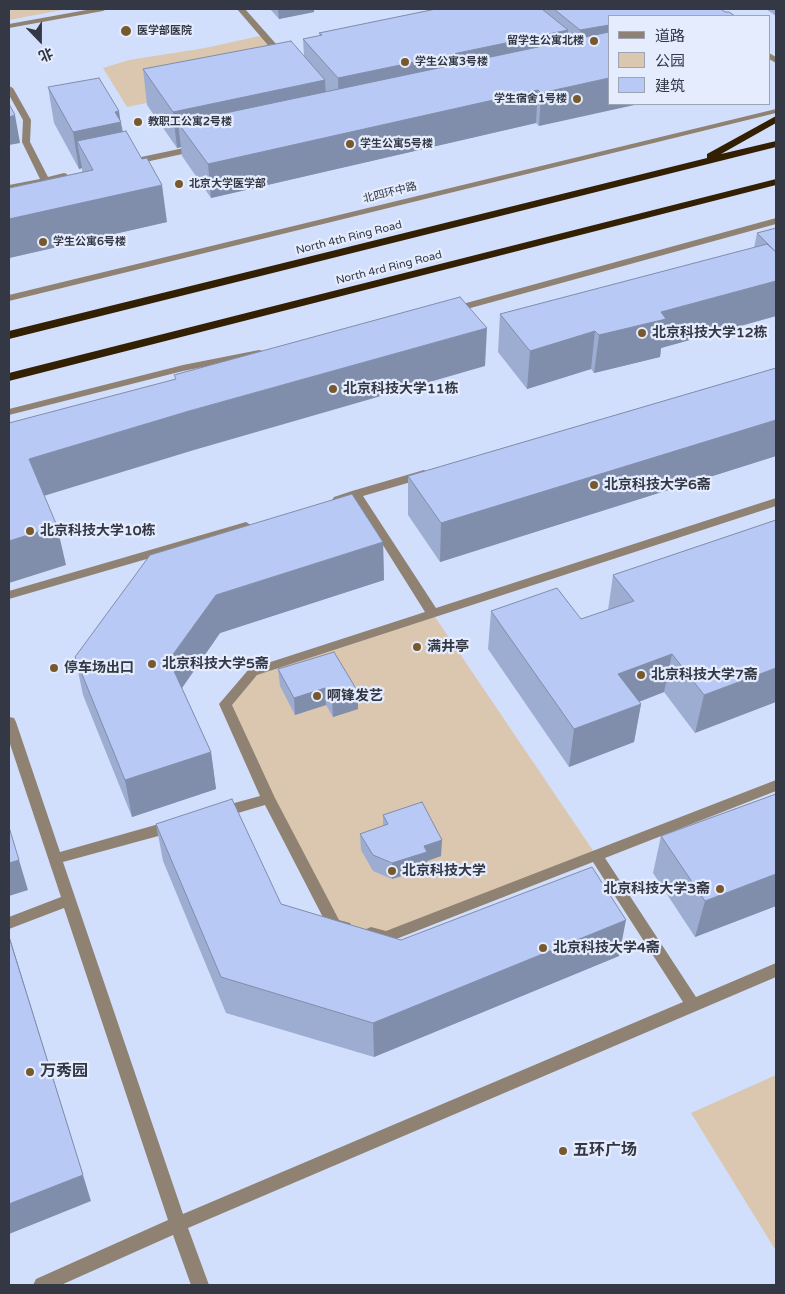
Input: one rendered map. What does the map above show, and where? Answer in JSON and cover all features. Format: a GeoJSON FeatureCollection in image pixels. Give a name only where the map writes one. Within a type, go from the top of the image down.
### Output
{"type":"FeatureCollection","features":[{"type":"Feature","properties":{"kind":"highway"},"geometry":{"type":"LineString","coordinates":[[695,165],[776,119]]}},
{"type":"Feature","properties":{"kind":"highway"},"geometry":{"type":"LineString","coordinates":[[695,165],[776,144]]}},
{"type":"Feature","properties":{"kind":"highway","name":"North 4th Ring Road"},"geometry":{"type":"LineString","coordinates":[[9,335],[695,165]]}},
{"type":"Feature","properties":{"kind":"highway","name":"North 4rd Ring Road"},"geometry":{"type":"LineString","coordinates":[[9,377],[776,182]]}},
{"type":"Feature","properties":{"kind":"highway"},"geometry":{"type":"LineString","coordinates":[[725,196],[776,192]]}},
{"type":"Feature","properties":{"kind":"street"},"geometry":{"type":"LineString","coordinates":[[9,26],[103,9]]}},
{"type":"Feature","properties":{"kind":"street"},"geometry":{"type":"LineString","coordinates":[[241,9],[290,66]]}},
{"type":"Feature","properties":{"kind":"street"},"geometry":{"type":"LineString","coordinates":[[9,78],[30,114]]}},
{"type":"Feature","properties":{"kind":"street"},"geometry":{"type":"LineString","coordinates":[[9,88],[27,120],[26,142],[45,180]]}},
{"type":"Feature","properties":{"kind":"street","name":"北四环中路"},"geometry":{"type":"LineString","coordinates":[[9,298],[776,111]]}},
{"type":"Feature","properties":{"kind":"street"},"geometry":{"type":"LineString","coordinates":[[113,166],[210,145]]}},
{"type":"Feature","properties":{"kind":"street"},"geometry":{"type":"LineString","coordinates":[[9,188],[74,174]]}},
{"type":"Feature","properties":{"kind":"street"},"geometry":{"type":"LineString","coordinates":[[444,312],[776,221]]}},
{"type":"Feature","properties":{"kind":"street"},"geometry":{"type":"LineString","coordinates":[[9,412],[183,368],[271,350]]}},
{"type":"Feature","properties":{"kind":"street"},"geometry":{"type":"LineString","coordinates":[[328,502],[433,472]]}},
{"type":"Feature","properties":{"kind":"street"},"geometry":{"type":"LineString","coordinates":[[356,494],[433,614]]}},
{"type":"Feature","properties":{"kind":"street"},"geometry":{"type":"LineString","coordinates":[[776,502],[253,672],[226,704],[268,799],[334,925],[386,937],[776,785]]}},
{"type":"Feature","properties":{"kind":"street"},"geometry":{"type":"LineString","coordinates":[[9,595],[253,524]]}},
{"type":"Feature","properties":{"kind":"street"},"geometry":{"type":"LineString","coordinates":[[9,722],[200,1285]]}},
{"type":"Feature","properties":{"kind":"street"},"geometry":{"type":"LineString","coordinates":[[203,817],[268,799]]}},
{"type":"Feature","properties":{"kind":"street"},"geometry":{"type":"LineString","coordinates":[[55,859],[185,822]]}},
{"type":"Feature","properties":{"kind":"street"},"geometry":{"type":"LineString","coordinates":[[596,856],[694,1006]]}},
{"type":"Feature","properties":{"kind":"street"},"geometry":{"type":"LineString","coordinates":[[9,922],[68,900]]}},
{"type":"Feature","properties":{"kind":"street"},"geometry":{"type":"LineString","coordinates":[[42,1285],[178,1224],[776,970]]}},
{"type":"Feature","properties":{"kind":"green space"},"geometry":{"type":"Polygon","coordinates":[[[9,9],[67,9],[9,20],[9,9]]]}},
{"type":"Feature","properties":{"kind":"green space"},"geometry":{"type":"Polygon","coordinates":[[[264,35],[296,72],[127,107],[103,68],[129,60],[205,48],[264,35]]]}},
{"type":"Feature","properties":{"kind":"green space"},"geometry":{"type":"Polygon","coordinates":[[[433,614],[596,855],[386,937],[334,925],[225,704],[253,672],[433,614]]]}},
{"type":"Feature","properties":{"kind":"green space"},"geometry":{"type":"Polygon","coordinates":[[[776,1075],[776,1251],[691,1113],[776,1075]]]}},
{"type":"Feature","properties":{"kind":"building"},"geometry":{"type":"Polygon","coordinates":[[[436,9],[542,9],[568,30],[338,78],[303,39],[322,35],[319,33],[436,9]]]}},
{"type":"Feature","properties":{"kind":"building"},"geometry":{"type":"Polygon","coordinates":[[[554,9],[721,9],[734,15],[608,15],[608,25],[580,30],[554,9]]]}},
{"type":"Feature","properties":{"kind":"building"},"geometry":{"type":"Polygon","coordinates":[[[608,32],[608,78],[541,93],[538,90],[208,164],[178,123],[608,32]]]}},
{"type":"Feature","properties":{"kind":"building"},"geometry":{"type":"Polygon","coordinates":[[[291,41],[325,80],[173,112],[143,69],[291,41]]]}},
{"type":"Feature","properties":{"kind":"building"},"geometry":{"type":"Polygon","coordinates":[[[99,78],[119,111],[115,112],[121,122],[73,132],[48,87],[99,78]]]}},
{"type":"Feature","properties":{"kind":"building"},"geometry":{"type":"Polygon","coordinates":[[[9,104],[15,115],[9,117],[9,104]]]}},
{"type":"Feature","properties":{"kind":"building"},"geometry":{"type":"Polygon","coordinates":[[[126,131],[142,159],[147,158],[162,185],[9,219],[9,188],[93,170],[77,141],[126,131]]]}},
{"type":"Feature","properties":{"kind":"building"},"geometry":{"type":"Polygon","coordinates":[[[776,228],[776,252],[757,233],[776,228]]]}},
{"type":"Feature","properties":{"kind":"building"},"geometry":{"type":"Polygon","coordinates":[[[767,244],[776,252],[776,281],[661,312],[666,319],[599,335],[595,331],[530,351],[500,314],[767,244]]]}},
{"type":"Feature","properties":{"kind":"building"},"geometry":{"type":"Polygon","coordinates":[[[460,297],[487,328],[189,411],[29,459],[57,526],[9,541],[9,423],[176,379],[174,375],[460,297]]]}},
{"type":"Feature","properties":{"kind":"building"},"geometry":{"type":"Polygon","coordinates":[[[776,368],[776,420],[441,523],[408,476],[776,368]]]}},
{"type":"Feature","properties":{"kind":"building"},"geometry":{"type":"Polygon","coordinates":[[[352,494],[383,542],[216,595],[169,660],[211,752],[125,780],[75,657],[150,555],[352,494]]]}},
{"type":"Feature","properties":{"kind":"building","name":"北京科技大学7斋"},"geometry":{"type":"Polygon","coordinates":[[[776,520],[776,668],[704,695],[672,654],[618,674],[641,704],[574,729],[491,611],[557,588],[581,619],[634,601],[613,575],[776,520]]]}},
{"type":"Feature","properties":{"kind":"building"},"geometry":{"type":"Polygon","coordinates":[[[334,652],[358,692],[332,700],[325,688],[294,698],[278,669],[334,652]]]}},
{"type":"Feature","properties":{"kind":"building"},"geometry":{"type":"Polygon","coordinates":[[[776,794],[776,874],[705,901],[661,836],[776,794]]]}},
{"type":"Feature","properties":{"kind":"building"},"geometry":{"type":"Polygon","coordinates":[[[232,799],[281,904],[401,940],[592,867],[626,920],[373,1023],[221,977],[156,824],[232,799]]]}},
{"type":"Feature","properties":{"kind":"building"},"geometry":{"type":"Polygon","coordinates":[[[422,802],[442,840],[424,846],[427,852],[392,863],[373,855],[360,834],[388,824],[383,815],[422,802]]]}},
{"type":"Feature","properties":{"kind":"building"},"geometry":{"type":"Polygon","coordinates":[[[9,827],[19,860],[9,863],[9,827]]]}},
{"type":"Feature","properties":{"kind":"building","name":"万秀园"},"geometry":{"type":"Polygon","coordinates":[[[9,937],[83,1175],[9,1204],[9,937]]]}},
{"type":"Feature","properties":{"kind":"place","name":"医学部医院"},"geometry":{"type":"Point","coordinates":[126,31]}},
{"type":"Feature","properties":{"kind":"place","name":"留学生公寓北楼"},"geometry":{"type":"Point","coordinates":[594,41]}},
{"type":"Feature","properties":{"kind":"place","name":"学生公寓3号楼"},"geometry":{"type":"Point","coordinates":[405,62]}},
{"type":"Feature","properties":{"kind":"place","name":"学生宿舍1号楼"},"geometry":{"type":"Point","coordinates":[577,99]}},
{"type":"Feature","properties":{"kind":"place","name":"教职工公寓2号楼"},"geometry":{"type":"Point","coordinates":[138,122]}},
{"type":"Feature","properties":{"kind":"place","name":"学生公寓5号楼"},"geometry":{"type":"Point","coordinates":[350,144]}},
{"type":"Feature","properties":{"kind":"place","name":"北京大学医学部"},"geometry":{"type":"Point","coordinates":[179,184]}},
{"type":"Feature","properties":{"kind":"place","name":"学生公寓6号楼"},"geometry":{"type":"Point","coordinates":[43,242]}},
{"type":"Feature","properties":{"kind":"place","name":"北京科技大学12栋"},"geometry":{"type":"Point","coordinates":[642,333]}},
{"type":"Feature","properties":{"kind":"place","name":"北京科技大学11栋"},"geometry":{"type":"Point","coordinates":[333,389]}},
{"type":"Feature","properties":{"kind":"place","name":"北京科技大学6斋"},"geometry":{"type":"Point","coordinates":[594,485]}},
{"type":"Feature","properties":{"kind":"place","name":"北京科技大学10栋"},"geometry":{"type":"Point","coordinates":[30,531]}},
{"type":"Feature","properties":{"kind":"place","name":"满井亭"},"geometry":{"type":"Point","coordinates":[417,647]}},
{"type":"Feature","properties":{"kind":"place","name":"北京科技大学5斋"},"geometry":{"type":"Point","coordinates":[152,664]}},
{"type":"Feature","properties":{"kind":"place","name":"停车场出口"},"geometry":{"type":"Point","coordinates":[54,668]}},
{"type":"Feature","properties":{"kind":"place","name":"北京科技大学7斋"},"geometry":{"type":"Point","coordinates":[641,675]}},
{"type":"Feature","properties":{"kind":"place","name":"啊锋发艺"},"geometry":{"type":"Point","coordinates":[317,696]}},
{"type":"Feature","properties":{"kind":"place","name":"北京科技大学"},"geometry":{"type":"Point","coordinates":[392,871]}},
{"type":"Feature","properties":{"kind":"place","name":"北京科技大学3斋"},"geometry":{"type":"Point","coordinates":[720,889]}},
{"type":"Feature","properties":{"kind":"place","name":"北京科技大学4斋"},"geometry":{"type":"Point","coordinates":[543,948]}},
{"type":"Feature","properties":{"kind":"place","name":"万秀园"},"geometry":{"type":"Point","coordinates":[30,1072]}},
{"type":"Feature","properties":{"kind":"place","name":"五环广场"},"geometry":{"type":"Point","coordinates":[563,1151]}}]}
